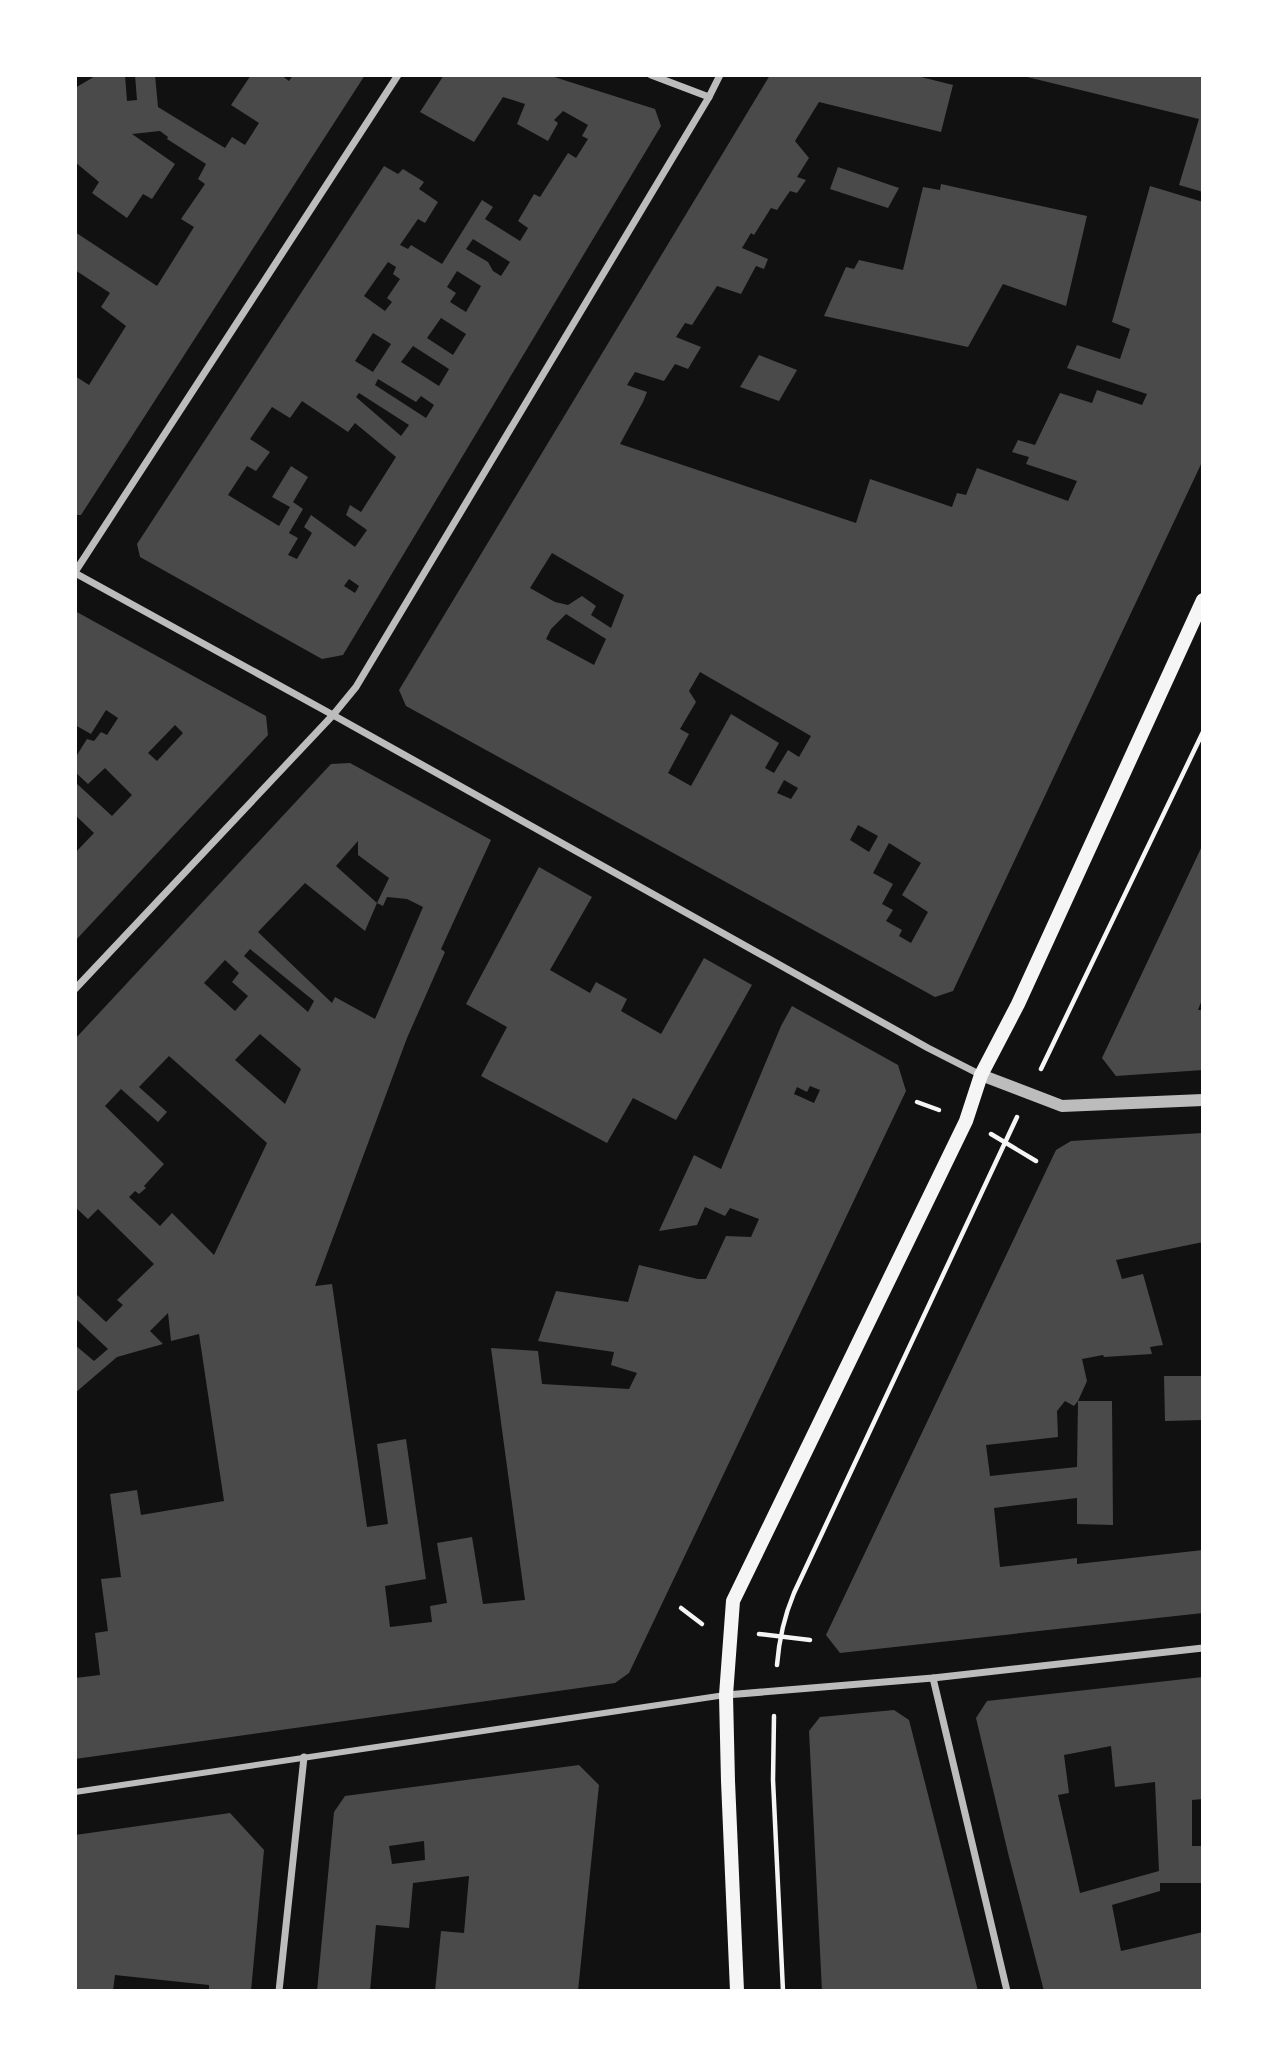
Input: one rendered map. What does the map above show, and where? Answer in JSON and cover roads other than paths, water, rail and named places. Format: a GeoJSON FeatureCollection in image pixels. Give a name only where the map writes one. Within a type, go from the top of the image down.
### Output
{"type":"FeatureCollection","features":[{"type":"Feature","properties":{"kind":"main road"},"geometry":{"type":"LineString","coordinates":[[737,1991],[726,1695],[733,1601],[966,1121],[981,1075],[1018,1004],[1203,600]]}},
{"type":"Feature","properties":{"kind":"street"},"geometry":{"type":"LineString","coordinates":[[398,75],[75,573],[904,1035],[981,1075],[1062,1106],[1203,1100]]}},
{"type":"Feature","properties":{"kind":"street"},"geometry":{"type":"LineString","coordinates":[[651,75],[709,97]]}},
{"type":"Feature","properties":{"kind":"street"},"geometry":{"type":"LineString","coordinates":[[75,989],[333,715],[356,687],[720,75]]}},
{"type":"Feature","properties":{"kind":"street"},"geometry":{"type":"LineString","coordinates":[[75,1792],[726,1695],[933,1678],[1203,1648]]}},
{"type":"Feature","properties":{"kind":"street"},"geometry":{"type":"LineString","coordinates":[[933,1678],[1007,1991]]}},
{"type":"Feature","properties":{"kind":"street"},"geometry":{"type":"LineString","coordinates":[[279,1991],[304,1757]]}}]}
